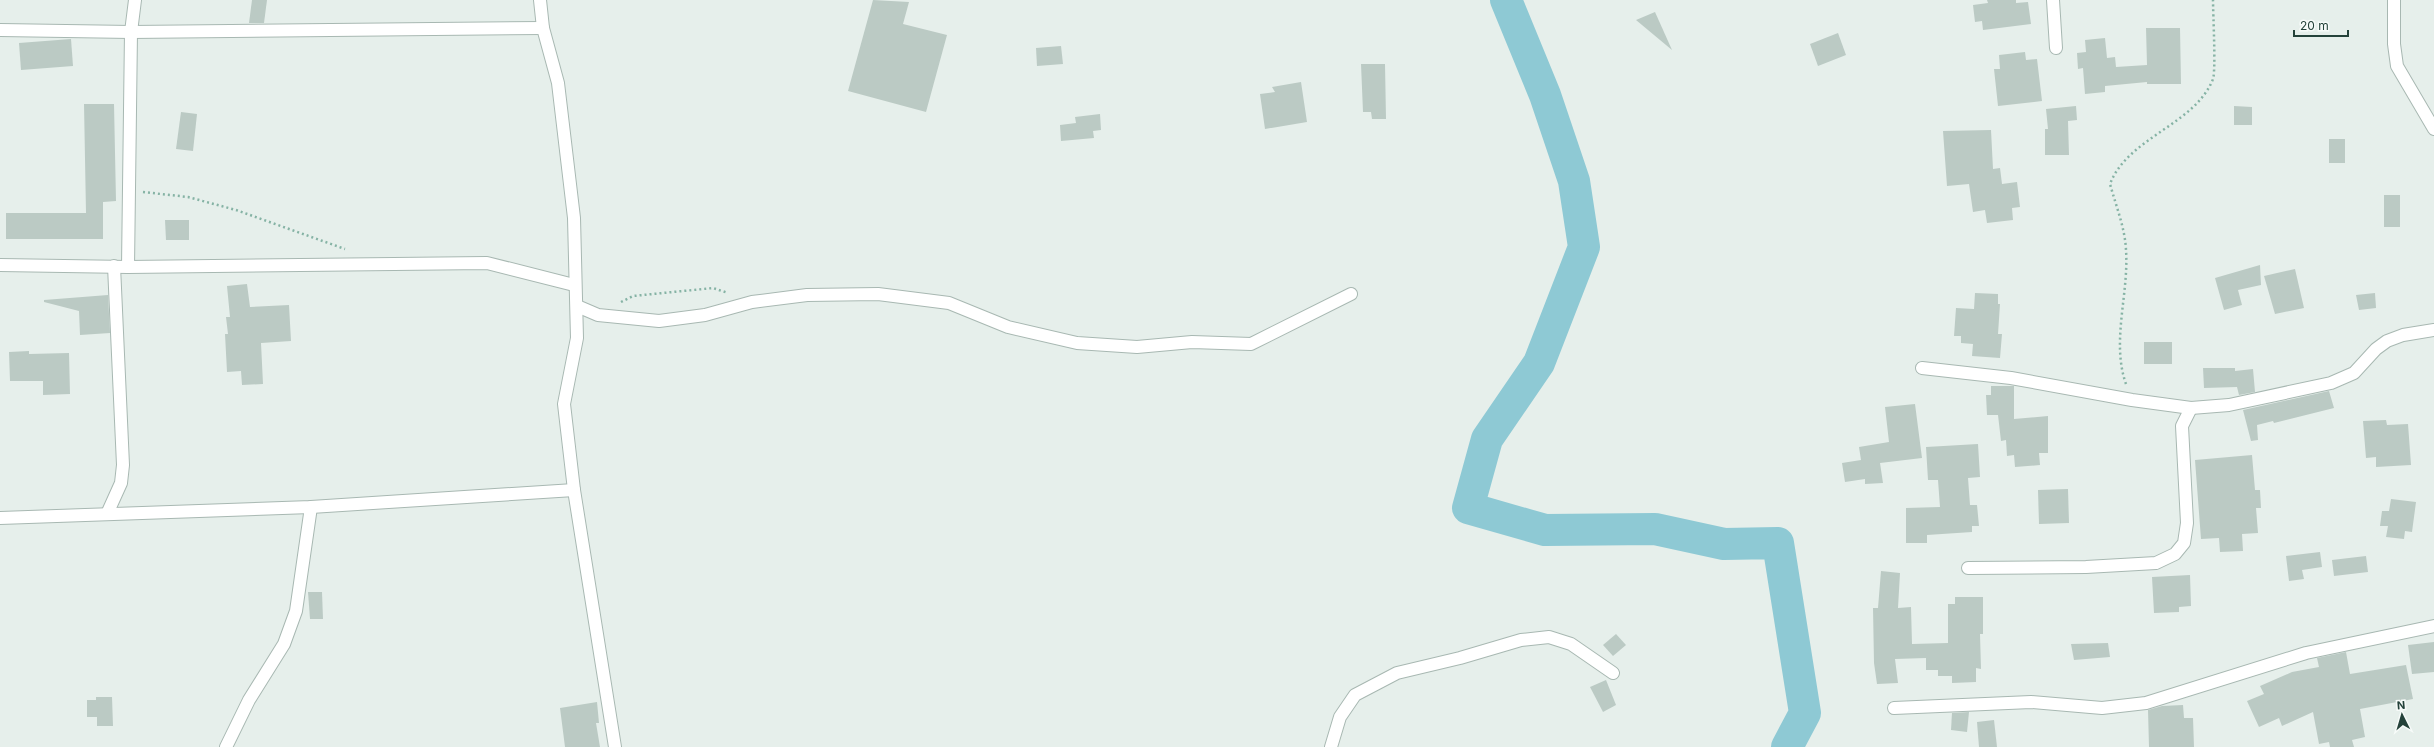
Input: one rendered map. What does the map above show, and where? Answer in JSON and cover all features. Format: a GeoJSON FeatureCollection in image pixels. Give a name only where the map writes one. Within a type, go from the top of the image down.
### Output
{"type":"FeatureCollection","features":[{"type":"Feature","properties":{"kind":"street"},"geometry":{"type":"LineString","coordinates":[[128,267],[131,32],[135,0]]}},
{"type":"Feature","properties":{"kind":"street"},"geometry":{"type":"LineString","coordinates":[[540,0],[543,28],[558,83],[574,218],[574,285],[577,306],[577,338],[564,404],[574,490],[615,747]]}},
{"type":"Feature","properties":{"kind":"street"},"geometry":{"type":"LineString","coordinates":[[2053,0],[2056,48]]}},
{"type":"Feature","properties":{"kind":"street"},"geometry":{"type":"LineString","coordinates":[[2394,0],[2394,44],[2397,66],[2434,129]]}},
{"type":"Feature","properties":{"kind":"street"},"geometry":{"type":"LineString","coordinates":[[0,30],[131,32],[543,28]]}},
{"type":"Feature","properties":{"kind":"street"},"geometry":{"type":"LineString","coordinates":[[0,264],[128,267],[487,264],[574,285]]}},
{"type":"Feature","properties":{"kind":"street"},"geometry":{"type":"LineString","coordinates":[[107,514],[121,483],[123,465],[114,266]]}},
{"type":"Feature","properties":{"kind":"street"},"geometry":{"type":"LineString","coordinates":[[577,306],[598,315],[634,320],[659,321],[705,315],[752,302],[807,295],[878,294],[949,303],[1008,326],[1077,343],[1137,347],[1192,342],[1252,344],[1351,294]]}},
{"type":"Feature","properties":{"kind":"street"},"geometry":{"type":"LineString","coordinates":[[1922,368],[2011,378],[2132,400],[2191,408],[2252,402],[2331,383],[2354,373],[2376,348],[2387,341],[2403,335],[2434,330]]}},
{"type":"Feature","properties":{"kind":"street"},"geometry":{"type":"LineString","coordinates":[[1968,568],[2086,567],[2156,563],[2175,554],[2184,543],[2187,523],[2182,426],[2191,408]]}},
{"type":"Feature","properties":{"kind":"street"},"geometry":{"type":"LineString","coordinates":[[0,518],[311,508],[574,490]]}},
{"type":"Feature","properties":{"kind":"street"},"geometry":{"type":"LineString","coordinates":[[226,747],[249,700],[284,644],[294,617],[301,582],[311,508]]}},
{"type":"Feature","properties":{"kind":"street"},"geometry":{"type":"LineString","coordinates":[[1894,708],[2031,702],[2102,708],[2146,703],[2306,653],[2434,626]]}},
{"type":"Feature","properties":{"kind":"street"},"geometry":{"type":"LineString","coordinates":[[1331,747],[1340,717],[1355,695],[1397,673],[1460,658],[1521,640],[1549,637],[1570,644],[1613,673]]}},
{"type":"Feature","properties":{"kind":"path"},"geometry":{"type":"LineString","coordinates":[[2132,400],[2123,375],[2120,340],[2126,251],[2124,232],[2110,184],[2119,166],[2197,103],[2213,79],[2213,0]]}},
{"type":"Feature","properties":{"kind":"path"},"geometry":{"type":"LineString","coordinates":[[128,191],[188,197],[280,224],[350,250]]}},
{"type":"Feature","properties":{"kind":"path"},"geometry":{"type":"LineString","coordinates":[[598,315],[633,296],[713,288],[752,302]]}},
{"type":"Feature","properties":{"kind":"building"},"geometry":{"type":"Polygon","coordinates":[[[252,0],[267,0],[264,23],[249,23],[252,0]]]}},
{"type":"Feature","properties":{"kind":"building"},"geometry":{"type":"Polygon","coordinates":[[[873,0],[909,2],[903,24],[947,35],[926,112],[848,91],[873,0]]]}},
{"type":"Feature","properties":{"kind":"building"},"geometry":{"type":"Polygon","coordinates":[[[1987,0],[2016,0],[2016,3],[2028,2],[2031,24],[1983,30],[1982,21],[1975,22],[1973,5],[1988,3],[1987,0]]]}},
{"type":"Feature","properties":{"kind":"building"},"geometry":{"type":"Polygon","coordinates":[[[1655,12],[1672,50],[1636,20],[1655,12]]]}},
{"type":"Feature","properties":{"kind":"building"},"geometry":{"type":"Polygon","coordinates":[[[2146,28],[2180,28],[2181,84],[2147,84],[2147,82],[2105,86],[2105,92],[2085,94],[2083,68],[2078,69],[2077,53],[2086,52],[2085,40],[2105,38],[2107,58],[2115,57],[2116,67],[2147,65],[2146,28]]]}},
{"type":"Feature","properties":{"kind":"building"},"geometry":{"type":"Polygon","coordinates":[[[1838,33],[1846,55],[1818,66],[1810,44],[1838,33]]]}},
{"type":"Feature","properties":{"kind":"building"},"geometry":{"type":"Polygon","coordinates":[[[71,39],[73,66],[21,70],[19,43],[71,39]]]}},
{"type":"Feature","properties":{"kind":"building"},"geometry":{"type":"Polygon","coordinates":[[[1061,46],[1063,64],[1037,66],[1036,48],[1061,46]]]}},
{"type":"Feature","properties":{"kind":"building"},"geometry":{"type":"Polygon","coordinates":[[[2025,52],[2026,60],[2037,59],[2042,101],[1998,106],[1994,69],[2000,69],[1999,55],[2025,52]]]}},
{"type":"Feature","properties":{"kind":"building"},"geometry":{"type":"Polygon","coordinates":[[[1361,64],[1385,64],[1386,119],[1372,119],[1371,112],[1363,112],[1361,64]]]}},
{"type":"Feature","properties":{"kind":"building"},"geometry":{"type":"Polygon","coordinates":[[[1301,82],[1307,122],[1265,129],[1260,94],[1275,92],[1272,87],[1301,82]]]}},
{"type":"Feature","properties":{"kind":"building"},"geometry":{"type":"Polygon","coordinates":[[[84,104],[114,104],[116,201],[103,202],[103,239],[6,239],[6,213],[86,213],[84,104]]]}},
{"type":"Feature","properties":{"kind":"building"},"geometry":{"type":"Polygon","coordinates":[[[2076,106],[2077,120],[2068,121],[2069,155],[2045,155],[2045,129],[2048,129],[2046,109],[2076,106]]]}},
{"type":"Feature","properties":{"kind":"building"},"geometry":{"type":"Polygon","coordinates":[[[2234,106],[2252,107],[2252,125],[2234,125],[2234,106]]]}},
{"type":"Feature","properties":{"kind":"building"},"geometry":{"type":"Polygon","coordinates":[[[181,112],[197,114],[193,151],[176,149],[181,112]]]}},
{"type":"Feature","properties":{"kind":"building"},"geometry":{"type":"Polygon","coordinates":[[[1100,114],[1101,130],[1093,131],[1094,138],[1061,141],[1060,125],[1076,123],[1075,117],[1100,114]]]}},
{"type":"Feature","properties":{"kind":"building"},"geometry":{"type":"Polygon","coordinates":[[[1991,130],[1993,169],[2000,168],[2002,184],[2017,182],[2020,207],[2012,208],[2013,220],[1987,223],[1985,210],[1973,212],[1969,184],[1947,186],[1943,131],[1991,130]]]}},
{"type":"Feature","properties":{"kind":"building"},"geometry":{"type":"Polygon","coordinates":[[[2329,139],[2345,139],[2345,163],[2329,163],[2329,139]]]}},
{"type":"Feature","properties":{"kind":"building"},"geometry":{"type":"Polygon","coordinates":[[[2384,195],[2400,195],[2400,227],[2384,227],[2384,195]]]}},
{"type":"Feature","properties":{"kind":"building"},"geometry":{"type":"Polygon","coordinates":[[[165,220],[189,220],[189,240],[166,240],[165,220]]]}},
{"type":"Feature","properties":{"kind":"building"},"geometry":{"type":"Polygon","coordinates":[[[2260,265],[2261,285],[2238,290],[2242,305],[2224,310],[2215,278],[2260,265]]]}},
{"type":"Feature","properties":{"kind":"building"},"geometry":{"type":"Polygon","coordinates":[[[2295,269],[2304,308],[2275,314],[2264,276],[2295,269]]]}},
{"type":"Feature","properties":{"kind":"building"},"geometry":{"type":"Polygon","coordinates":[[[247,284],[250,307],[289,305],[291,341],[261,343],[263,384],[242,385],[241,371],[227,372],[225,334],[228,334],[226,317],[230,317],[227,286],[247,284]]]}},
{"type":"Feature","properties":{"kind":"building"},"geometry":{"type":"Polygon","coordinates":[[[1975,293],[1998,294],[1998,304],[2000,304],[1998,334],[2002,334],[2000,358],[1972,356],[1973,344],[1961,343],[1961,336],[1954,336],[1956,308],[1974,309],[1975,293]]]}},
{"type":"Feature","properties":{"kind":"building"},"geometry":{"type":"Polygon","coordinates":[[[2375,293],[2376,308],[2359,310],[2356,295],[2375,293]]]}},
{"type":"Feature","properties":{"kind":"building"},"geometry":{"type":"Polygon","coordinates":[[[108,295],[110,333],[80,335],[79,311],[44,302],[44,300],[108,295]]]}},
{"type":"Feature","properties":{"kind":"building"},"geometry":{"type":"Polygon","coordinates":[[[2144,342],[2172,342],[2172,364],[2144,364],[2144,342]]]}},
{"type":"Feature","properties":{"kind":"building"},"geometry":{"type":"Polygon","coordinates":[[[29,351],[29,354],[69,353],[70,394],[43,395],[43,381],[10,381],[9,352],[29,351]]]}},
{"type":"Feature","properties":{"kind":"building"},"geometry":{"type":"Polygon","coordinates":[[[2203,368],[2235,368],[2235,371],[2253,369],[2255,392],[2239,395],[2237,387],[2204,388],[2203,368]]]}},
{"type":"Feature","properties":{"kind":"building"},"geometry":{"type":"Polygon","coordinates":[[[1991,386],[2014,386],[2014,419],[2048,416],[2048,453],[2039,453],[2040,465],[2015,467],[2014,455],[2007,456],[2006,440],[2001,441],[1998,415],[1987,415],[1986,395],[1991,395],[1991,386]]]}},
{"type":"Feature","properties":{"kind":"building"},"geometry":{"type":"Polygon","coordinates":[[[2329,391],[2334,408],[2274,423],[2273,421],[2257,425],[2258,440],[2251,441],[2243,410],[2329,391]]]}},
{"type":"Feature","properties":{"kind":"building"},"geometry":{"type":"Polygon","coordinates":[[[1915,404],[1922,458],[1880,463],[1883,483],[1865,484],[1865,479],[1845,482],[1842,463],[1861,460],[1859,447],[1889,442],[1885,407],[1915,404]]]}},
{"type":"Feature","properties":{"kind":"building"},"geometry":{"type":"Polygon","coordinates":[[[2386,420],[2387,425],[2408,424],[2411,465],[2376,467],[2376,457],[2366,458],[2363,421],[2386,420]]]}},
{"type":"Feature","properties":{"kind":"building"},"geometry":{"type":"Polygon","coordinates":[[[1978,444],[1980,477],[1968,478],[1970,505],[1977,505],[1979,526],[1972,526],[1972,532],[1927,535],[1927,543],[1906,543],[1906,508],[1940,507],[1938,480],[1928,480],[1926,447],[1978,444]]]}},
{"type":"Feature","properties":{"kind":"building"},"geometry":{"type":"Polygon","coordinates":[[[2252,455],[2255,490],[2260,490],[2261,508],[2256,508],[2258,533],[2242,534],[2243,551],[2220,552],[2219,538],[2201,539],[2195,460],[2252,455]]]}},
{"type":"Feature","properties":{"kind":"building"},"geometry":{"type":"Polygon","coordinates":[[[2068,489],[2069,523],[2039,524],[2038,490],[2068,489]]]}},
{"type":"Feature","properties":{"kind":"building"},"geometry":{"type":"Polygon","coordinates":[[[2391,499],[2416,502],[2412,532],[2405,531],[2404,539],[2386,537],[2388,526],[2380,526],[2382,511],[2389,511],[2391,499]]]}},
{"type":"Feature","properties":{"kind":"building"},"geometry":{"type":"Polygon","coordinates":[[[2320,552],[2322,567],[2302,570],[2304,579],[2289,581],[2286,556],[2320,552]]]}},
{"type":"Feature","properties":{"kind":"building"},"geometry":{"type":"Polygon","coordinates":[[[2366,556],[2368,572],[2334,576],[2332,560],[2366,556]]]}},
{"type":"Feature","properties":{"kind":"building"},"geometry":{"type":"Polygon","coordinates":[[[1881,571],[1900,573],[1898,608],[1911,607],[1912,644],[1948,643],[1948,604],[1955,604],[1955,597],[1983,597],[1983,634],[1980,634],[1981,669],[1976,668],[1976,682],[1952,683],[1952,676],[1938,676],[1938,670],[1926,670],[1926,658],[1895,659],[1898,683],[1877,684],[1874,663],[1873,608],[1878,608],[1881,571]]]}},
{"type":"Feature","properties":{"kind":"building"},"geometry":{"type":"Polygon","coordinates":[[[2190,575],[2191,606],[2179,607],[2179,612],[2154,613],[2152,577],[2190,575]]]}},
{"type":"Feature","properties":{"kind":"building"},"geometry":{"type":"Polygon","coordinates":[[[308,592],[322,592],[323,619],[310,619],[308,592]]]}},
{"type":"Feature","properties":{"kind":"building"},"geometry":{"type":"Polygon","coordinates":[[[1616,634],[1626,645],[1613,656],[1603,645],[1616,634]]]}},
{"type":"Feature","properties":{"kind":"building"},"geometry":{"type":"Polygon","coordinates":[[[2434,642],[2434,672],[2412,674],[2408,645],[2434,642]]]}},
{"type":"Feature","properties":{"kind":"building"},"geometry":{"type":"Polygon","coordinates":[[[2108,643],[2110,657],[2074,660],[2071,644],[2108,643]]]}},
{"type":"Feature","properties":{"kind":"building"},"geometry":{"type":"Polygon","coordinates":[[[2346,652],[2350,674],[2406,665],[2413,699],[2360,709],[2365,737],[2352,740],[2354,747],[2330,747],[2329,742],[2319,744],[2313,712],[2282,726],[2279,718],[2259,727],[2247,701],[2264,694],[2260,686],[2292,672],[2319,667],[2317,658],[2346,652]]]}},
{"type":"Feature","properties":{"kind":"building"},"geometry":{"type":"Polygon","coordinates":[[[1606,680],[1616,705],[1603,712],[1590,687],[1606,680]]]}},
{"type":"Feature","properties":{"kind":"building"},"geometry":{"type":"Polygon","coordinates":[[[96,697],[112,697],[113,726],[97,726],[97,717],[87,717],[87,700],[96,700],[96,697]]]}},
{"type":"Feature","properties":{"kind":"building"},"geometry":{"type":"Polygon","coordinates":[[[597,702],[599,723],[596,723],[600,747],[565,747],[560,708],[597,702]]]}},
{"type":"Feature","properties":{"kind":"building"},"geometry":{"type":"Polygon","coordinates":[[[2183,705],[2184,718],[2193,718],[2194,747],[2149,747],[2148,710],[2162,706],[2183,705]]]}},
{"type":"Feature","properties":{"kind":"building"},"geometry":{"type":"Polygon","coordinates":[[[1969,712],[1967,732],[1951,730],[1952,713],[1969,712]]]}},
{"type":"Feature","properties":{"kind":"building"},"geometry":{"type":"Polygon","coordinates":[[[1994,720],[1997,747],[1979,747],[1977,722],[1994,720]]]}},
{"type":"Feature","properties":{"kind":"waterway"},"geometry":{"type":"LineString","coordinates":[[1506,0],[1545,95],[1574,181],[1584,247],[1539,363],[1487,439],[1468,508],[1545,530],[1655,529],[1724,544],[1778,543],[1805,713],[1787,747]]}}]}
